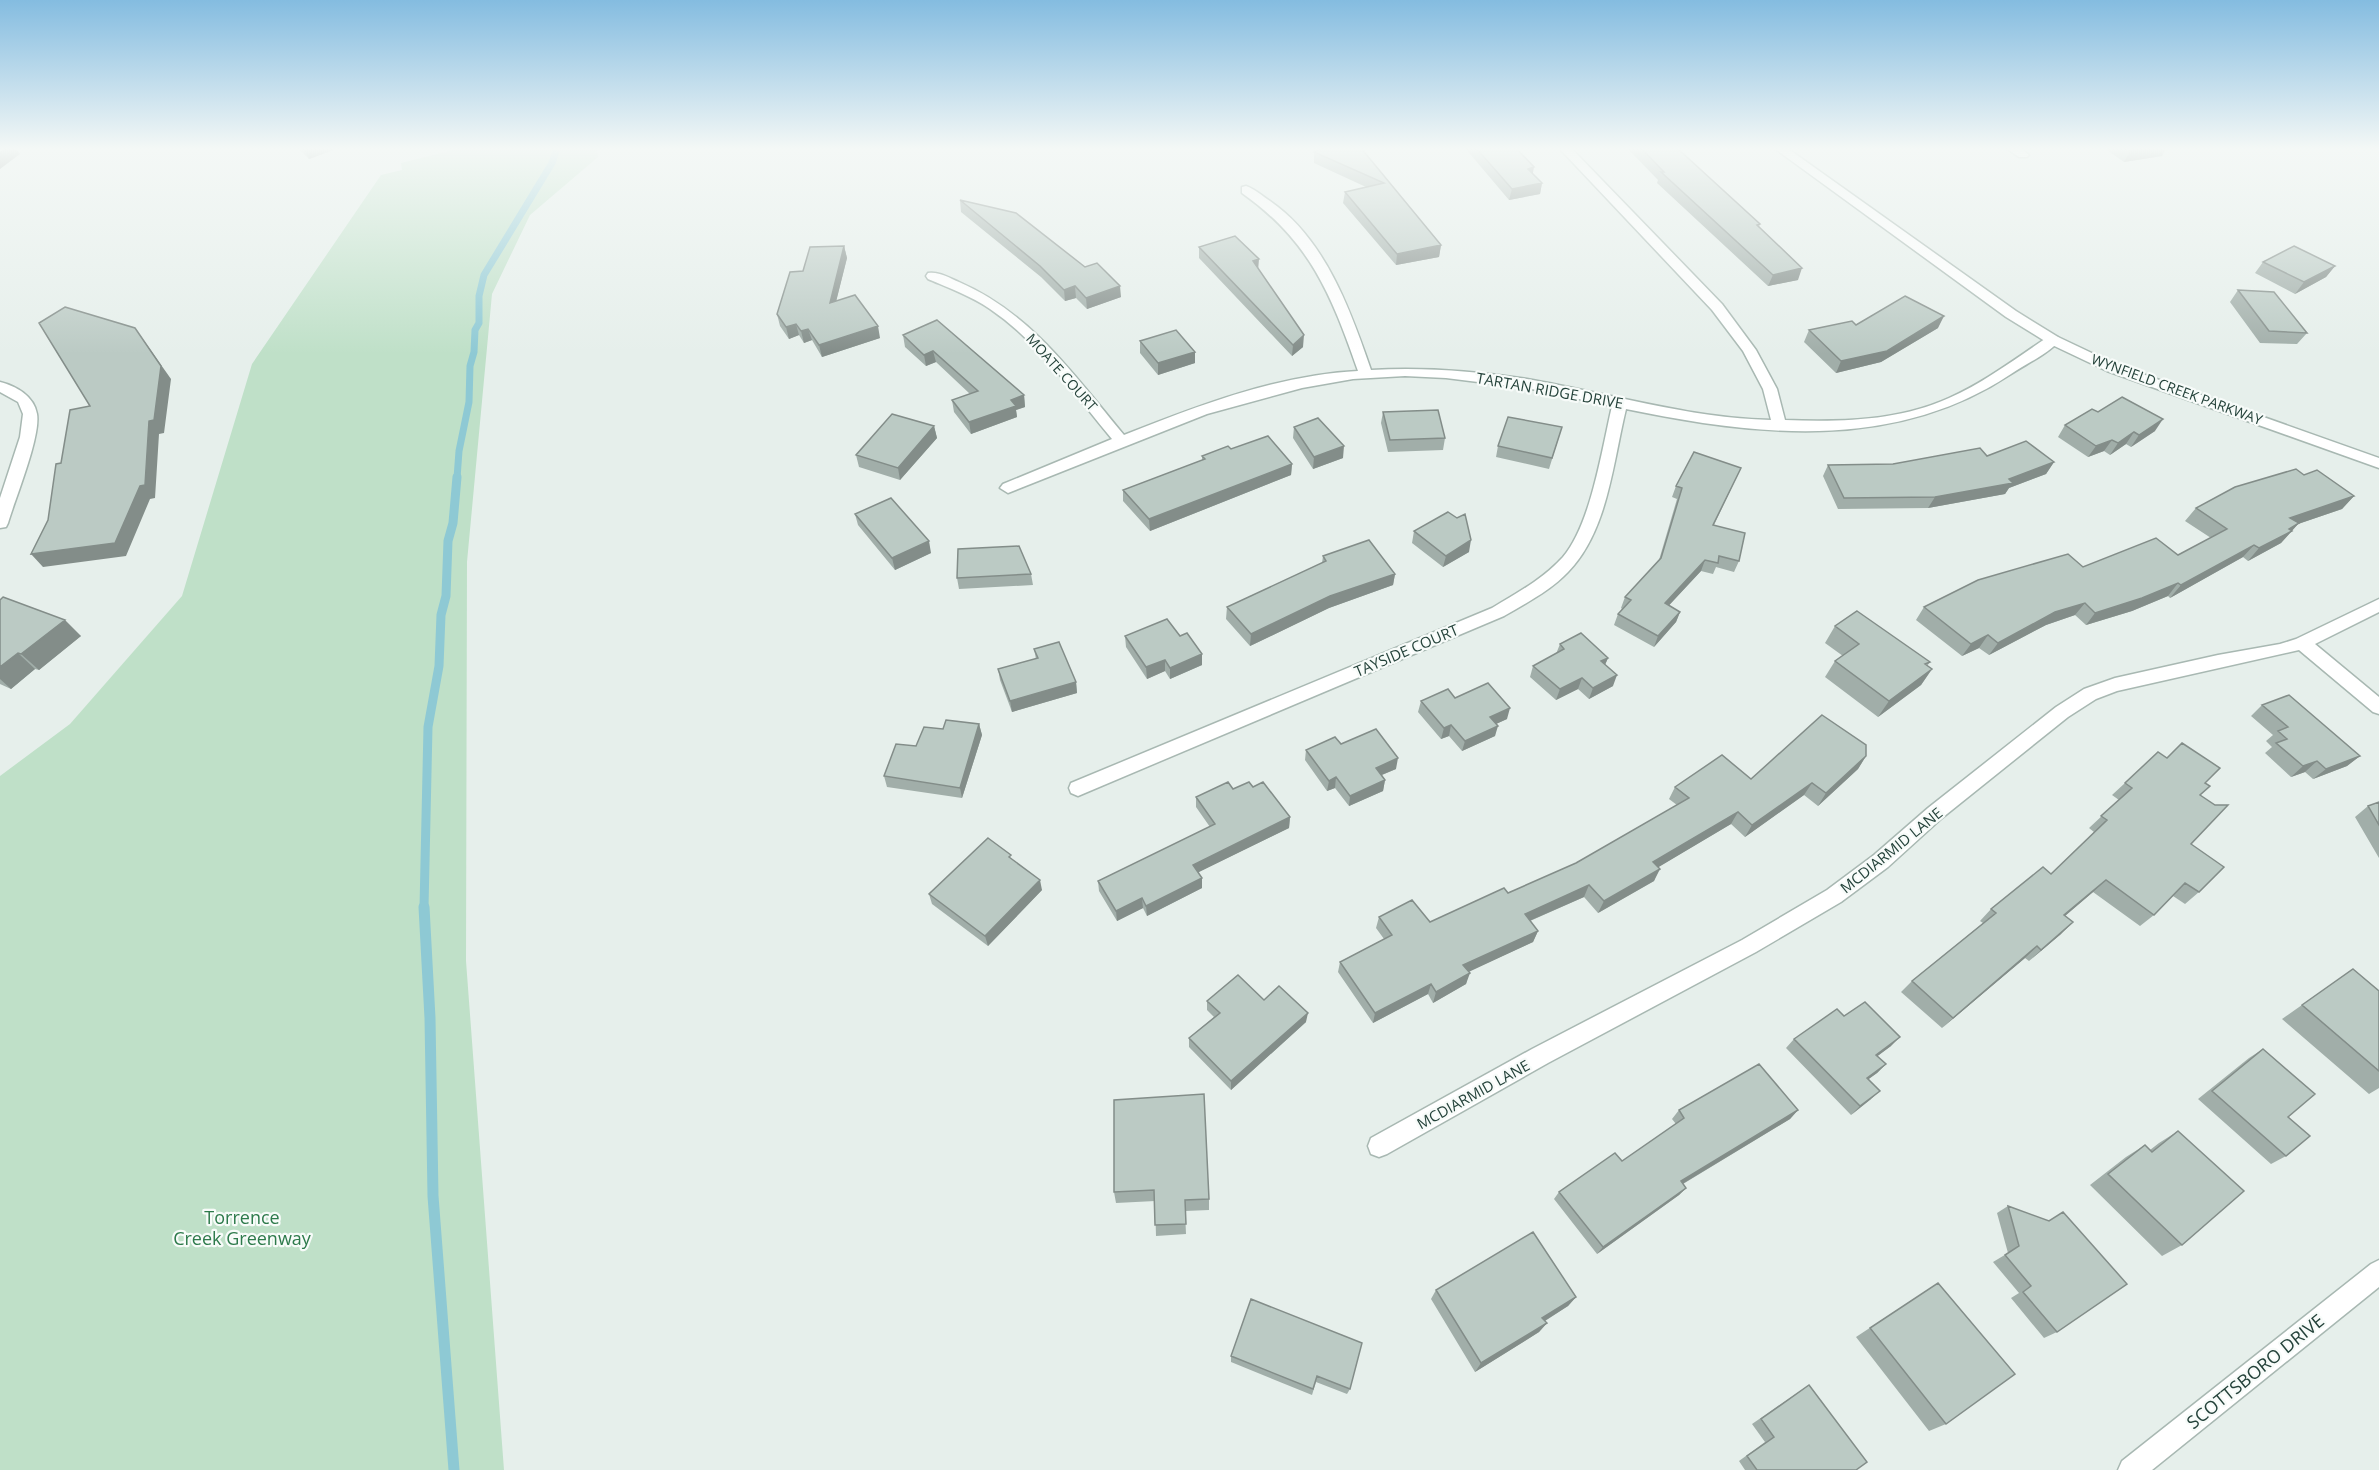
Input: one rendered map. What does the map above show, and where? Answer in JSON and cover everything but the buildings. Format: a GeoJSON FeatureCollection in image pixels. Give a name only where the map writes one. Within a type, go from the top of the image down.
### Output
{"type":"FeatureCollection","features":[{"type":"Feature","properties":{"kind":"street"},"geometry":{"type":"LineString","coordinates":[[1282,217],[1306,242],[1329,280],[1366,374]]}},
{"type":"Feature","properties":{"kind":"street"},"geometry":{"type":"LineString","coordinates":[[1630,217],[1716,307],[1749,350],[1770,389],[1779,424]]}},
{"type":"Feature","properties":{"kind":"street","name":"WYNFIELD CREEK PARKWAY"},"geometry":{"type":"LineString","coordinates":[[1875,217],[2011,314],[2053,340],[2112,368],[2379,463]]}},
{"type":"Feature","properties":{"kind":"street","name":"MOATE COURT"},"geometry":{"type":"LineString","coordinates":[[933,276],[1002,311],[1043,347],[1121,441]]}},
{"type":"Feature","properties":{"kind":"street","name":"TARTAN RIDGE DRIVE"},"geometry":{"type":"LineString","coordinates":[[1008,488],[1121,441],[1258,393],[1304,383],[1366,374],[1406,372],[1504,379],[1620,403],[1730,422],[1821,426],[1862,423],[1941,407],[1973,391],[2053,340]]}},
{"type":"Feature","properties":{"kind":"street"},"geometry":{"type":"LineString","coordinates":[[0,386],[24,399],[30,414],[27,437],[0,523]]}},
{"type":"Feature","properties":{"kind":"street","name":"TAYSIDE COURT"},"geometry":{"type":"LineString","coordinates":[[1078,788],[1498,612],[1529,594],[1557,572],[1576,550],[1590,520],[1620,403]]}},
{"type":"Feature","properties":{"kind":"street","name":"MCDIARMID LANE"},"geometry":{"type":"LineString","coordinates":[[1379,1146],[1540,1056],[1749,946],[1834,896],[1881,861],[1935,813],[2062,712],[2090,694],[2115,685],[2280,650],[2302,643],[2379,604]]}},
{"type":"Feature","properties":{"kind":"street"},"geometry":{"type":"LineString","coordinates":[[2302,643],[2379,707]]}},
{"type":"Feature","properties":{"kind":"street","name":"SCOTTSBORO DRIVE"},"geometry":{"type":"LineString","coordinates":[[2131,1470],[2379,1272]]}},
{"type":"Feature","properties":{"kind":"green space","name":"Torrence Creek Greenway"},"geometry":{"type":"Polygon","coordinates":[[[353,217],[529,217],[492,294],[467,562],[466,961],[504,1470],[0,1470],[0,776],[70,724],[182,596],[252,364],[353,217]]]}},
{"type":"Feature","properties":{"kind":"waterway"},"geometry":{"type":"LineString","coordinates":[[457,478],[459,451],[469,402],[470,366],[474,352],[475,330],[479,323],[479,296],[484,275],[519,217]]}},
{"type":"Feature","properties":{"kind":"waterway"},"geometry":{"type":"LineString","coordinates":[[424,907],[428,727],[439,666],[441,615],[446,596],[448,541],[453,523],[457,477]]}},
{"type":"Feature","properties":{"kind":"waterway"},"geometry":{"type":"LineString","coordinates":[[424,907],[430,1018],[433,1196],[454,1470]]}}]}
